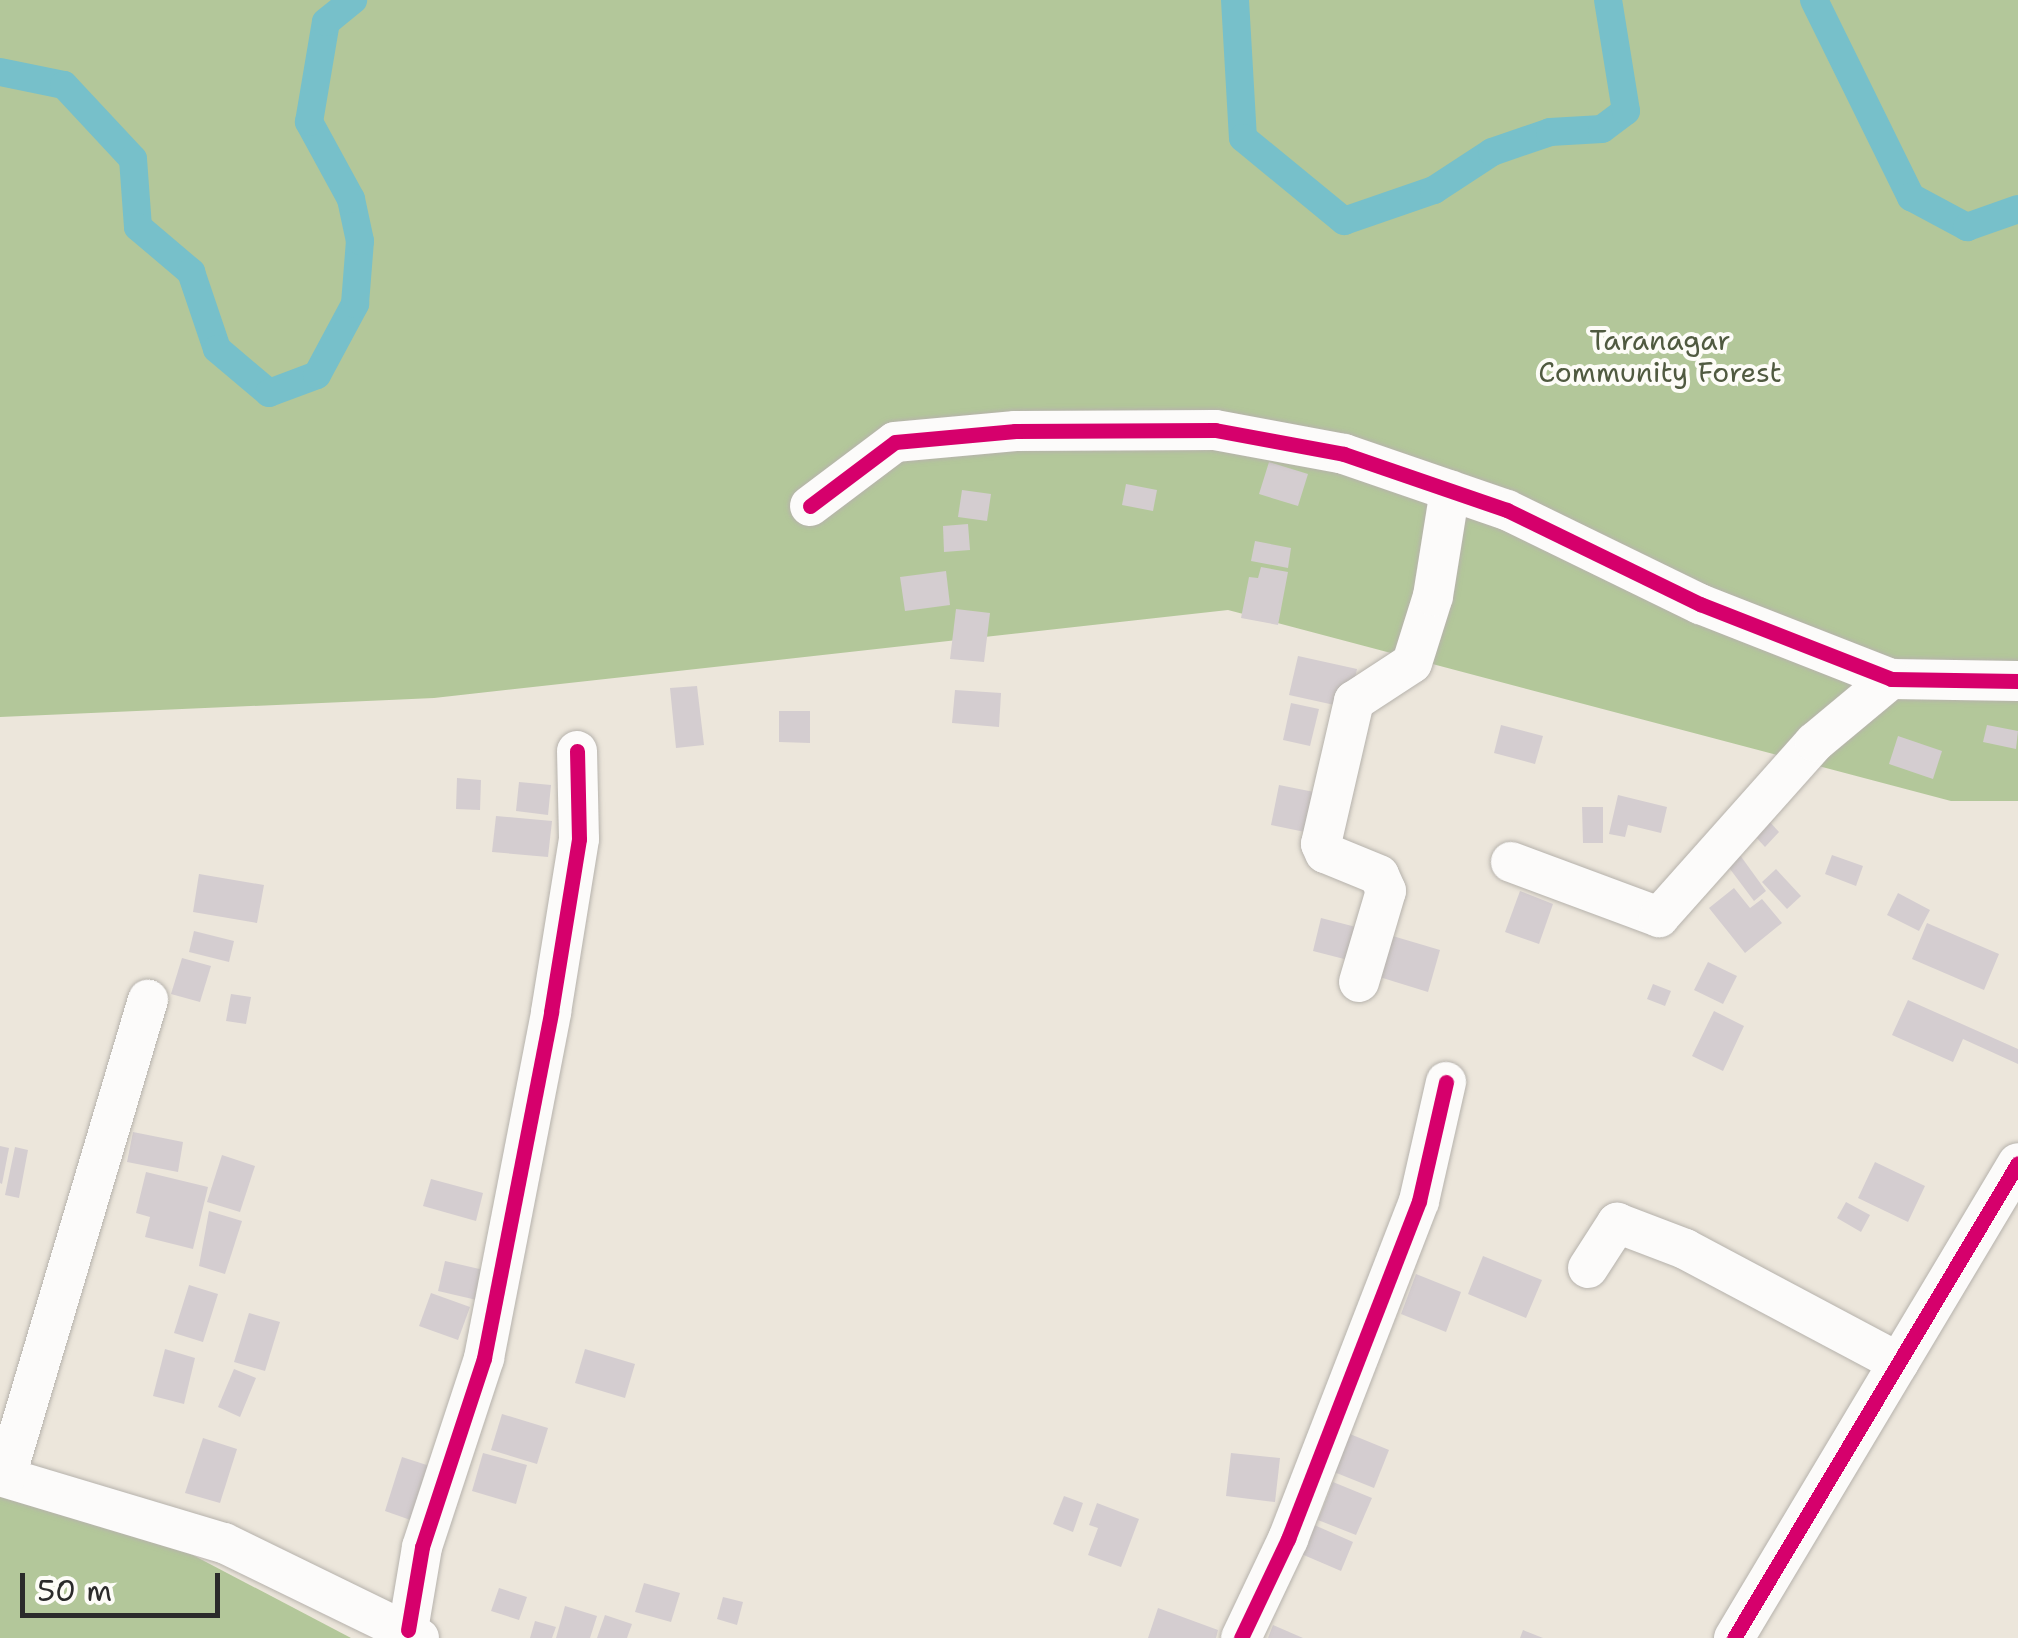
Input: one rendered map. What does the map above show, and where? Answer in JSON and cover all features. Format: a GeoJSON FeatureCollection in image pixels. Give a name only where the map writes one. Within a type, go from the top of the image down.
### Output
{"type":"FeatureCollection","features":[{"type":"Feature","properties":{"kind":"street"},"geometry":{"type":"LineString","coordinates":[[810,506],[895,442],[1015,431],[1215,430],[1344,454],[1507,510],[1700,604],[1891,679],[2018,681]]}},
{"type":"Feature","properties":{"kind":"street"},"geometry":{"type":"LineString","coordinates":[[1358,982],[1386,892],[1379,875],[1324,853],[1321,844],[1354,700],[1412,663],[1433,596],[1450,490]]}},
{"type":"Feature","properties":{"kind":"street"},"geometry":{"type":"LineString","coordinates":[[1511,862],[1658,917],[1816,742],[1891,679]]}},
{"type":"Feature","properties":{"kind":"street"},"geometry":{"type":"LineString","coordinates":[[148,1000],[3,1476],[224,1543],[414,1634],[422,1546],[484,1358],[551,1012],[578,839],[577,752]]}},
{"type":"Feature","properties":{"kind":"street"},"geometry":{"type":"LineString","coordinates":[[1242,1638],[1288,1539],[1420,1202],[1446,1082]]}},
{"type":"Feature","properties":{"kind":"street"},"geometry":{"type":"LineString","coordinates":[[1734,1638],[2018,1163]]}},
{"type":"Feature","properties":{"kind":"street"},"geometry":{"type":"LineString","coordinates":[[1588,1268],[1617,1223],[1685,1250],[1899,1363]]}},
{"type":"Feature","properties":{"kind":"green space","name":"Taranagar Community Forest"},"geometry":{"type":"Polygon","coordinates":[[[0,0],[2018,0],[2018,801],[1951,801],[1228,610],[434,698],[0,717],[0,0]]]}},
{"type":"Feature","properties":{"kind":"green space"},"geometry":{"type":"Polygon","coordinates":[[[0,1493],[189,1553],[351,1638],[0,1638],[0,1493]]]}},
{"type":"Feature","properties":{"kind":"building"},"geometry":{"type":"Polygon","coordinates":[[[1269,462],[1308,474],[1298,506],[1259,494],[1269,462]]]}},
{"type":"Feature","properties":{"kind":"building"},"geometry":{"type":"Polygon","coordinates":[[[1126,484],[1157,490],[1153,511],[1122,505],[1126,484]]]}},
{"type":"Feature","properties":{"kind":"building"},"geometry":{"type":"Polygon","coordinates":[[[962,490],[991,494],[987,521],[958,517],[962,490]]]}},
{"type":"Feature","properties":{"kind":"building"},"geometry":{"type":"Polygon","coordinates":[[[968,524],[970,550],[944,552],[943,526],[968,524]]]}},
{"type":"Feature","properties":{"kind":"building"},"geometry":{"type":"Polygon","coordinates":[[[1255,541],[1291,548],[1288,568],[1251,561],[1255,541]]]}},
{"type":"Feature","properties":{"kind":"building"},"geometry":{"type":"Polygon","coordinates":[[[1261,567],[1288,572],[1278,625],[1241,618],[1249,577],[1258,578],[1261,567]]]}},
{"type":"Feature","properties":{"kind":"building"},"geometry":{"type":"Polygon","coordinates":[[[946,571],[950,605],[905,611],[900,577],[946,571]]]}},
{"type":"Feature","properties":{"kind":"building"},"geometry":{"type":"Polygon","coordinates":[[[956,609],[990,613],[984,662],[950,659],[956,609]]]}},
{"type":"Feature","properties":{"kind":"building"},"geometry":{"type":"Polygon","coordinates":[[[1298,656],[1357,669],[1348,708],[1289,695],[1298,656]]]}},
{"type":"Feature","properties":{"kind":"building"},"geometry":{"type":"Polygon","coordinates":[[[697,686],[704,745],[676,748],[670,688],[697,686]]]}},
{"type":"Feature","properties":{"kind":"building"},"geometry":{"type":"Polygon","coordinates":[[[955,690],[1001,693],[999,727],[952,723],[955,690]]]}},
{"type":"Feature","properties":{"kind":"building"},"geometry":{"type":"Polygon","coordinates":[[[1291,703],[1319,709],[1310,746],[1283,740],[1291,703]]]}},
{"type":"Feature","properties":{"kind":"building"},"geometry":{"type":"Polygon","coordinates":[[[779,711],[810,711],[810,743],[779,742],[779,711]]]}},
{"type":"Feature","properties":{"kind":"building"},"geometry":{"type":"Polygon","coordinates":[[[1501,725],[1543,736],[1535,764],[1494,753],[1501,725]]]}},
{"type":"Feature","properties":{"kind":"building"},"geometry":{"type":"Polygon","coordinates":[[[1987,725],[2018,731],[2016,749],[1983,742],[1987,725]]]}},
{"type":"Feature","properties":{"kind":"building"},"geometry":{"type":"Polygon","coordinates":[[[1898,736],[1942,751],[1933,779],[1889,764],[1898,736]]]}},
{"type":"Feature","properties":{"kind":"building"},"geometry":{"type":"Polygon","coordinates":[[[457,778],[481,780],[480,810],[456,809],[457,778]]]}},
{"type":"Feature","properties":{"kind":"building"},"geometry":{"type":"Polygon","coordinates":[[[519,782],[551,785],[548,815],[516,811],[519,782]]]}},
{"type":"Feature","properties":{"kind":"building"},"geometry":{"type":"Polygon","coordinates":[[[1279,785],[1314,792],[1305,832],[1271,825],[1279,785]]]}},
{"type":"Feature","properties":{"kind":"building"},"geometry":{"type":"Polygon","coordinates":[[[1618,795],[1667,807],[1661,833],[1628,825],[1625,837],[1609,834],[1618,795]]]}},
{"type":"Feature","properties":{"kind":"building"},"geometry":{"type":"Polygon","coordinates":[[[1582,807],[1603,807],[1603,843],[1583,843],[1582,807]]]}},
{"type":"Feature","properties":{"kind":"building"},"geometry":{"type":"Polygon","coordinates":[[[496,816],[552,821],[548,857],[492,852],[496,816]]]}},
{"type":"Feature","properties":{"kind":"building"},"geometry":{"type":"Polygon","coordinates":[[[1768,820],[1779,832],[1765,847],[1753,834],[1768,820]]]}},
{"type":"Feature","properties":{"kind":"building"},"geometry":{"type":"Polygon","coordinates":[[[1737,851],[1766,891],[1754,901],[1724,861],[1737,851]]]}},
{"type":"Feature","properties":{"kind":"building"},"geometry":{"type":"Polygon","coordinates":[[[1832,855],[1863,866],[1856,886],[1825,874],[1832,855]]]}},
{"type":"Feature","properties":{"kind":"building"},"geometry":{"type":"Polygon","coordinates":[[[1776,869],[1801,896],[1787,909],[1762,882],[1776,869]]]}},
{"type":"Feature","properties":{"kind":"building"},"geometry":{"type":"Polygon","coordinates":[[[199,874],[264,885],[257,923],[193,912],[199,874]]]}},
{"type":"Feature","properties":{"kind":"building"},"geometry":{"type":"Polygon","coordinates":[[[1734,888],[1750,908],[1762,899],[1782,923],[1745,953],[1709,908],[1734,888]]]}},
{"type":"Feature","properties":{"kind":"building"},"geometry":{"type":"Polygon","coordinates":[[[1520,891],[1553,904],[1539,944],[1505,932],[1520,891]]]}},
{"type":"Feature","properties":{"kind":"building"},"geometry":{"type":"Polygon","coordinates":[[[1898,893],[1930,910],[1919,931],[1887,915],[1898,893]]]}},
{"type":"Feature","properties":{"kind":"building"},"geometry":{"type":"Polygon","coordinates":[[[1321,918],[1356,927],[1348,960],[1313,951],[1321,918]]]}},
{"type":"Feature","properties":{"kind":"building"},"geometry":{"type":"Polygon","coordinates":[[[1927,923],[1999,954],[1984,990],[1912,959],[1927,923]]]}},
{"type":"Feature","properties":{"kind":"building"},"geometry":{"type":"Polygon","coordinates":[[[194,931],[234,941],[229,962],[189,952],[194,931]]]}},
{"type":"Feature","properties":{"kind":"building"},"geometry":{"type":"Polygon","coordinates":[[[1386,934],[1440,950],[1428,992],[1373,975],[1386,934]]]}},
{"type":"Feature","properties":{"kind":"building"},"geometry":{"type":"Polygon","coordinates":[[[182,958],[211,966],[200,1002],[171,994],[182,958]]]}},
{"type":"Feature","properties":{"kind":"building"},"geometry":{"type":"Polygon","coordinates":[[[1708,962],[1737,976],[1723,1004],[1694,990],[1708,962]]]}},
{"type":"Feature","properties":{"kind":"building"},"geometry":{"type":"Polygon","coordinates":[[[1653,984],[1671,991],[1665,1006],[1647,999],[1653,984]]]}},
{"type":"Feature","properties":{"kind":"building"},"geometry":{"type":"Polygon","coordinates":[[[231,994],[251,997],[246,1024],[226,1021],[231,994]]]}},
{"type":"Feature","properties":{"kind":"building"},"geometry":{"type":"Polygon","coordinates":[[[1908,1000],[2018,1049],[2018,1064],[1963,1039],[1953,1062],[1892,1035],[1908,1000]]]}},
{"type":"Feature","properties":{"kind":"building"},"geometry":{"type":"Polygon","coordinates":[[[1714,1011],[1744,1026],[1723,1071],[1692,1056],[1714,1011]]]}},
{"type":"Feature","properties":{"kind":"building"},"geometry":{"type":"Polygon","coordinates":[[[133,1132],[183,1142],[178,1172],[127,1162],[133,1132]]]}},
{"type":"Feature","properties":{"kind":"building"},"geometry":{"type":"Polygon","coordinates":[[[0,1146],[9,1148],[2,1184],[0,1183],[0,1146]]]}},
{"type":"Feature","properties":{"kind":"building"},"geometry":{"type":"Polygon","coordinates":[[[15,1147],[28,1150],[19,1198],[5,1195],[15,1147]]]}},
{"type":"Feature","properties":{"kind":"building"},"geometry":{"type":"Polygon","coordinates":[[[222,1155],[255,1166],[240,1212],[207,1202],[222,1155]]]}},
{"type":"Feature","properties":{"kind":"building"},"geometry":{"type":"Polygon","coordinates":[[[1875,1162],[1925,1186],[1908,1222],[1858,1198],[1875,1162]]]}},
{"type":"Feature","properties":{"kind":"building"},"geometry":{"type":"Polygon","coordinates":[[[146,1172],[208,1187],[193,1249],[145,1237],[150,1217],[136,1213],[146,1172]]]}},
{"type":"Feature","properties":{"kind":"building"},"geometry":{"type":"Polygon","coordinates":[[[431,1179],[483,1193],[476,1221],[423,1206],[431,1179]]]}},
{"type":"Feature","properties":{"kind":"building"},"geometry":{"type":"Polygon","coordinates":[[[1846,1202],[1870,1215],[1861,1232],[1837,1218],[1846,1202]]]}},
{"type":"Feature","properties":{"kind":"building"},"geometry":{"type":"Polygon","coordinates":[[[209,1211],[242,1221],[225,1274],[199,1266],[209,1211]]]}},
{"type":"Feature","properties":{"kind":"building"},"geometry":{"type":"Polygon","coordinates":[[[1483,1256],[1542,1280],[1526,1318],[1468,1294],[1483,1256]]]}},
{"type":"Feature","properties":{"kind":"building"},"geometry":{"type":"Polygon","coordinates":[[[445,1261],[488,1271],[481,1301],[438,1291],[445,1261]]]}},
{"type":"Feature","properties":{"kind":"building"},"geometry":{"type":"Polygon","coordinates":[[[1416,1274],[1461,1292],[1446,1332],[1401,1314],[1416,1274]]]}},
{"type":"Feature","properties":{"kind":"building"},"geometry":{"type":"Polygon","coordinates":[[[189,1285],[218,1294],[203,1342],[174,1333],[189,1285]]]}},
{"type":"Feature","properties":{"kind":"building"},"geometry":{"type":"Polygon","coordinates":[[[431,1293],[470,1307],[458,1340],[419,1326],[431,1293]]]}},
{"type":"Feature","properties":{"kind":"building"},"geometry":{"type":"Polygon","coordinates":[[[249,1313],[280,1322],[265,1371],[234,1362],[249,1313]]]}},
{"type":"Feature","properties":{"kind":"building"},"geometry":{"type":"Polygon","coordinates":[[[165,1349],[195,1358],[184,1404],[153,1396],[165,1349]]]}},
{"type":"Feature","properties":{"kind":"building"},"geometry":{"type":"Polygon","coordinates":[[[585,1349],[635,1364],[625,1398],[575,1383],[585,1349]]]}},
{"type":"Feature","properties":{"kind":"building"},"geometry":{"type":"Polygon","coordinates":[[[234,1369],[256,1378],[240,1417],[218,1407],[234,1369]]]}},
{"type":"Feature","properties":{"kind":"building"},"geometry":{"type":"Polygon","coordinates":[[[502,1414],[548,1428],[537,1464],[491,1450],[502,1414]]]}},
{"type":"Feature","properties":{"kind":"building"},"geometry":{"type":"Polygon","coordinates":[[[1350,1434],[1389,1450],[1374,1488],[1334,1472],[1350,1434]]]}},
{"type":"Feature","properties":{"kind":"building"},"geometry":{"type":"Polygon","coordinates":[[[203,1438],[237,1449],[220,1503],[185,1493],[203,1438]]]}},
{"type":"Feature","properties":{"kind":"building"},"geometry":{"type":"Polygon","coordinates":[[[483,1453],[527,1465],[516,1504],[472,1491],[483,1453]]]}},
{"type":"Feature","properties":{"kind":"building"},"geometry":{"type":"Polygon","coordinates":[[[1231,1453],[1280,1458],[1275,1502],[1226,1496],[1231,1453]]]}},
{"type":"Feature","properties":{"kind":"building"},"geometry":{"type":"Polygon","coordinates":[[[402,1457],[436,1468],[419,1523],[385,1511],[402,1457]]]}},
{"type":"Feature","properties":{"kind":"building"},"geometry":{"type":"Polygon","coordinates":[[[1333,1482],[1372,1498],[1356,1535],[1318,1520],[1333,1482]]]}},
{"type":"Feature","properties":{"kind":"building"},"geometry":{"type":"Polygon","coordinates":[[[1064,1496],[1083,1503],[1073,1532],[1053,1524],[1064,1496]]]}},
{"type":"Feature","properties":{"kind":"building"},"geometry":{"type":"Polygon","coordinates":[[[1097,1503],[1139,1519],[1121,1567],[1088,1555],[1098,1528],[1089,1525],[1097,1503]]]}},
{"type":"Feature","properties":{"kind":"building"},"geometry":{"type":"Polygon","coordinates":[[[1312,1524],[1353,1542],[1341,1571],[1299,1553],[1312,1524]]]}},
{"type":"Feature","properties":{"kind":"building"},"geometry":{"type":"Polygon","coordinates":[[[644,1583],[680,1593],[671,1622],[635,1612],[644,1583]]]}},
{"type":"Feature","properties":{"kind":"building"},"geometry":{"type":"Polygon","coordinates":[[[499,1588],[527,1597],[519,1620],[491,1611],[499,1588]]]}},
{"type":"Feature","properties":{"kind":"building"},"geometry":{"type":"Polygon","coordinates":[[[723,1597],[743,1602],[737,1625],[717,1619],[723,1597]]]}},
{"type":"Feature","properties":{"kind":"building"},"geometry":{"type":"Polygon","coordinates":[[[565,1606],[597,1616],[590,1638],[556,1638],[565,1606]]]}},
{"type":"Feature","properties":{"kind":"building"},"geometry":{"type":"Polygon","coordinates":[[[1158,1608],[1218,1630],[1216,1638],[1148,1638],[1158,1608]]]}},
{"type":"Feature","properties":{"kind":"building"},"geometry":{"type":"Polygon","coordinates":[[[605,1615],[632,1624],[627,1638],[597,1638],[605,1615]]]}},
{"type":"Feature","properties":{"kind":"building"},"geometry":{"type":"Polygon","coordinates":[[[535,1621],[556,1627],[552,1638],[530,1638],[535,1621]]]}},
{"type":"Feature","properties":{"kind":"building"},"geometry":{"type":"Polygon","coordinates":[[[1273,1625],[1303,1638],[1268,1638],[1273,1625]]]}},
{"type":"Feature","properties":{"kind":"building"},"geometry":{"type":"Polygon","coordinates":[[[1523,1630],[1543,1638],[1520,1638],[1523,1630]]]}},
{"type":"Feature","properties":{"kind":"waterway"},"geometry":{"type":"LineString","coordinates":[[0,72],[64,85],[133,159],[138,227],[191,272],[217,349],[269,393],[317,375],[355,304],[360,241],[351,199],[309,122],[326,22],[353,0]]}},
{"type":"Feature","properties":{"kind":"waterway"},"geometry":{"type":"LineString","coordinates":[[1235,0],[1243,138],[1344,221],[1434,190],[1492,152],[1550,132],[1602,129],[1626,111],[1608,0]]}},
{"type":"Feature","properties":{"kind":"waterway"},"geometry":{"type":"LineString","coordinates":[[1814,0],[1911,197],[1967,227],[2018,209]]}},
{"type":"Feature","properties":{"kind":"cycle path"},"geometry":{"type":"LineString","coordinates":[[810,506],[895,442],[1015,431],[1215,430],[1344,454],[1507,510],[1700,604],[1891,679],[2018,681]]}},
{"type":"Feature","properties":{"kind":"cycle path"},"geometry":{"type":"LineString","coordinates":[[408,1630],[422,1547],[484,1358],[551,1012],[579,839],[577,751]]}},
{"type":"Feature","properties":{"kind":"cycle path"},"geometry":{"type":"LineString","coordinates":[[1241,1638],[1288,1539],[1419,1201],[1446,1082]]}},
{"type":"Feature","properties":{"kind":"cycle path"},"geometry":{"type":"LineString","coordinates":[[1734,1638],[2018,1163]]}}]}
